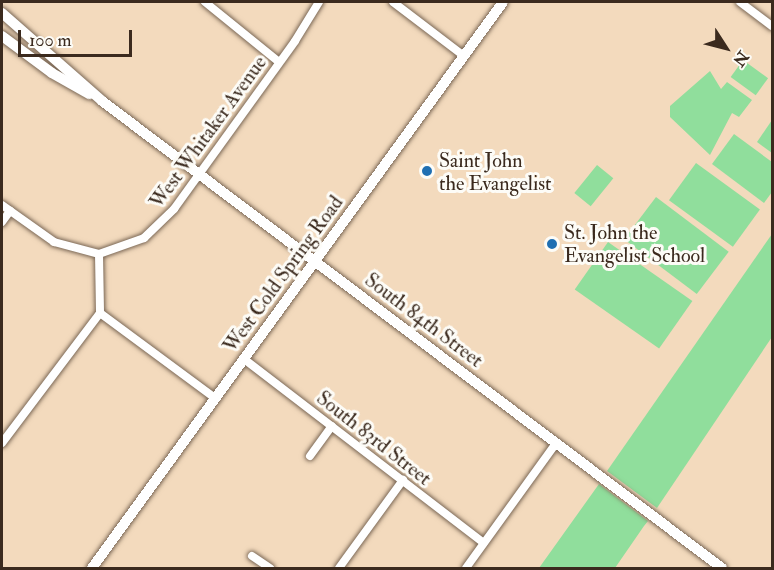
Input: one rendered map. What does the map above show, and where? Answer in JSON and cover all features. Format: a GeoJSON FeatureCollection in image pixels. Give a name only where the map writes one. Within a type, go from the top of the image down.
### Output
{"type":"FeatureCollection","features":[{"type":"Feature","properties":{"kind":"street"},"geometry":{"type":"LineString","coordinates":[[205,2],[279,62]]}},
{"type":"Feature","properties":{"kind":"street","name":"West Whitaker Avenue"},"geometry":{"type":"LineString","coordinates":[[99,254],[133,243],[158,228],[200,174],[319,2]]}},
{"type":"Feature","properties":{"kind":"street"},"geometry":{"type":"LineString","coordinates":[[393,2],[464,56]]}},
{"type":"Feature","properties":{"kind":"street","name":"West Cold Spring Road"},"geometry":{"type":"LineString","coordinates":[[93,568],[503,2]]}},
{"type":"Feature","properties":{"kind":"street"},"geometry":{"type":"LineString","coordinates":[[740,2],[772,26]]}},
{"type":"Feature","properties":{"kind":"street","name":"South 84th Street"},"geometry":{"type":"LineString","coordinates":[[2,13],[102,101],[722,568]]}},
{"type":"Feature","properties":{"kind":"street","name":"South 84th Street"},"geometry":{"type":"LineString","coordinates":[[2,36],[52,73],[102,101]]}},
{"type":"Feature","properties":{"kind":"street"},"geometry":{"type":"LineString","coordinates":[[2,205],[54,242],[99,254],[100,313],[2,443]]}},
{"type":"Feature","properties":{"kind":"street"},"geometry":{"type":"LineString","coordinates":[[2,222],[10,211]]}},
{"type":"Feature","properties":{"kind":"street"},"geometry":{"type":"LineString","coordinates":[[100,313],[215,398]]}},
{"type":"Feature","properties":{"kind":"street","name":"South 83rd Street"},"geometry":{"type":"LineString","coordinates":[[244,359],[484,543]]}},
{"type":"Feature","properties":{"kind":"street"},"geometry":{"type":"LineString","coordinates":[[310,456],[332,426]]}},
{"type":"Feature","properties":{"kind":"street"},"geometry":{"type":"LineString","coordinates":[[466,568],[555,443]]}},
{"type":"Feature","properties":{"kind":"street"},"geometry":{"type":"LineString","coordinates":[[339,568],[403,480]]}},
{"type":"Feature","properties":{"kind":"street"},"geometry":{"type":"LineString","coordinates":[[252,556],[270,568]]}},
{"type":"Feature","properties":{"kind":"green space"},"geometry":{"type":"Polygon","coordinates":[[[743,60],[768,78],[756,95],[731,77],[743,60]]]}},
{"type":"Feature","properties":{"kind":"green space"},"geometry":{"type":"Polygon","coordinates":[[[710,71],[721,89],[727,82],[752,100],[739,117],[732,113],[710,155],[670,117],[670,106],[710,71]]]}},
{"type":"Feature","properties":{"kind":"green space"},"geometry":{"type":"Polygon","coordinates":[[[772,120],[772,153],[757,142],[772,120]]]}},
{"type":"Feature","properties":{"kind":"green space"},"geometry":{"type":"Polygon","coordinates":[[[734,134],[772,162],[772,192],[764,203],[712,164],[734,134]]]}},
{"type":"Feature","properties":{"kind":"green space"},"geometry":{"type":"Polygon","coordinates":[[[696,163],[760,209],[733,247],[669,200],[696,163]]]}},
{"type":"Feature","properties":{"kind":"green space"},"geometry":{"type":"Polygon","coordinates":[[[597,165],[613,178],[591,206],[574,193],[597,165]]]}},
{"type":"Feature","properties":{"kind":"green space"},"geometry":{"type":"Polygon","coordinates":[[[656,197],[729,252],[697,294],[624,239],[656,197]]]}},
{"type":"Feature","properties":{"kind":"green space"},"geometry":{"type":"Polygon","coordinates":[[[772,234],[772,337],[657,508],[607,471],[772,234]]]}},
{"type":"Feature","properties":{"kind":"green space"},"geometry":{"type":"Polygon","coordinates":[[[608,242],[692,301],[659,349],[575,290],[608,242]]]}},
{"type":"Feature","properties":{"kind":"green space"},"geometry":{"type":"Polygon","coordinates":[[[599,484],[648,521],[615,568],[539,568],[599,484]]]}},
{"type":"Feature","properties":{"kind":"place","name":"Saint John the Evangelist"},"geometry":{"type":"Point","coordinates":[427,171]}},
{"type":"Feature","properties":{"kind":"place","name":"St. John the Evangelist School"},"geometry":{"type":"Point","coordinates":[552,244]}}]}
